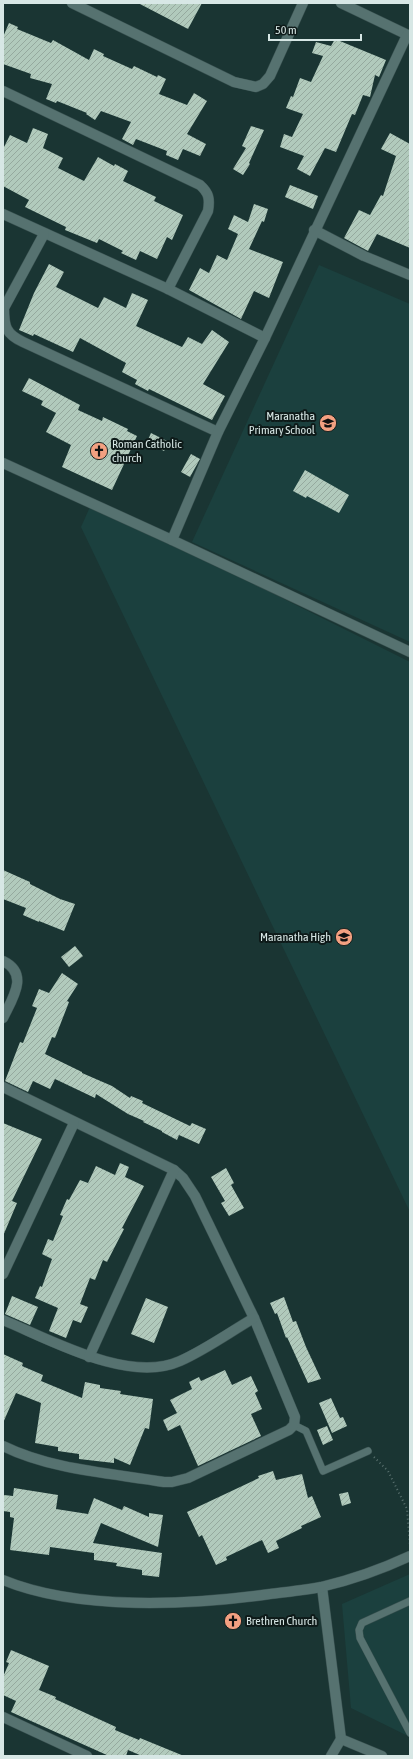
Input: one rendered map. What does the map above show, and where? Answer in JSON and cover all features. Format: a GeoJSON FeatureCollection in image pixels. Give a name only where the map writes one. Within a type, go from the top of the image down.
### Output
{"type":"FeatureCollection","features":[{"type":"Feature","properties":{"kind":"street"},"geometry":{"type":"LineString","coordinates":[[72,3],[217,75],[246,86],[256,87],[263,84],[270,76],[303,3]]}},
{"type":"Feature","properties":{"kind":"street"},"geometry":{"type":"LineString","coordinates":[[172,540],[218,432],[408,35],[341,3]]}},
{"type":"Feature","properties":{"kind":"street"},"geometry":{"type":"LineString","coordinates":[[3,91],[200,185],[206,190],[210,199],[208,211],[168,289]]}},
{"type":"Feature","properties":{"kind":"street"},"geometry":{"type":"LineString","coordinates":[[3,214],[44,234],[168,289],[264,338]]}},
{"type":"Feature","properties":{"kind":"street"},"geometry":{"type":"LineString","coordinates":[[314,230],[364,256],[410,275]]}},
{"type":"Feature","properties":{"kind":"street"},"geometry":{"type":"LineString","coordinates":[[44,234],[4,308],[4,320],[7,330],[14,337],[23,342],[218,432]]}},
{"type":"Feature","properties":{"kind":"street"},"geometry":{"type":"LineString","coordinates":[[3,463],[172,540],[410,652]]}},
{"type":"Feature","properties":{"kind":"street"},"geometry":{"type":"LineString","coordinates":[[3,961],[10,964],[18,980],[17,988],[3,1018]]}},
{"type":"Feature","properties":{"kind":"street"},"geometry":{"type":"LineString","coordinates":[[3,1087],[74,1123],[174,1170],[183,1178],[196,1196],[254,1318],[295,1417],[294,1425],[289,1430],[188,1478],[172,1482],[164,1482],[48,1463],[18,1454],[3,1446]]}},
{"type":"Feature","properties":{"kind":"street"},"geometry":{"type":"LineString","coordinates":[[3,1274],[74,1123]]}},
{"type":"Feature","properties":{"kind":"street"},"geometry":{"type":"LineString","coordinates":[[89,1357],[174,1170]]}},
{"type":"Feature","properties":{"kind":"street"},"geometry":{"type":"LineString","coordinates":[[3,1320],[89,1357],[114,1364],[150,1368],[166,1366],[180,1361],[254,1318]]}},
{"type":"Feature","properties":{"kind":"street"},"geometry":{"type":"LineString","coordinates":[[3,1580],[15,1585],[72,1598],[126,1602],[188,1602],[245,1597],[322,1587],[386,1567],[410,1554]]}},
{"type":"Feature","properties":{"kind":"street"},"geometry":{"type":"LineString","coordinates":[[322,1587],[341,1739],[331,1756]]}},
{"type":"Feature","properties":{"kind":"street"},"geometry":{"type":"LineString","coordinates":[[3,1717],[87,1756]]}},
{"type":"Feature","properties":{"kind":"street"},"geometry":{"type":"LineString","coordinates":[[341,1739],[382,1756]]}},
{"type":"Feature","properties":{"kind":"lane"},"geometry":{"type":"LineString","coordinates":[[294,1425],[306,1431],[323,1471],[368,1451]]}},
{"type":"Feature","properties":{"kind":"lane"},"geometry":{"type":"LineString","coordinates":[[410,1602],[362,1623],[359,1630],[360,1638],[410,1733]]}},
{"type":"Feature","properties":{"kind":"path"},"geometry":{"type":"LineString","coordinates":[[368,1451],[388,1471],[407,1508],[410,1554]]}},
{"type":"Feature","properties":{"kind":"shaded area","name":"Maranatha Primary School"},"geometry":{"type":"Polygon","coordinates":[[[319,265],[410,304],[410,642],[192,542],[319,265]]]}},
{"type":"Feature","properties":{"kind":"shaded area","name":"Maranatha High"},"geometry":{"type":"Polygon","coordinates":[[[90,507],[180,547],[410,662],[410,1212],[81,527],[90,507]]]}},
{"type":"Feature","properties":{"kind":"shaded area"},"geometry":{"type":"Polygon","coordinates":[[[410,1574],[410,1737],[351,1708],[342,1604],[410,1574]]]}},
{"type":"Feature","properties":{"kind":"building"},"geometry":{"type":"Polygon","coordinates":[[[138,3],[202,3],[188,29],[138,3]]]}},
{"type":"Feature","properties":{"kind":"building"},"geometry":{"type":"Polygon","coordinates":[[[9,23],[18,27],[17,29],[51,43],[53,40],[89,60],[94,49],[104,54],[103,56],[132,69],[134,66],[157,77],[158,75],[166,79],[159,94],[187,105],[194,93],[207,101],[187,134],[206,144],[200,156],[183,149],[178,160],[166,155],[167,151],[136,139],[133,145],[122,139],[131,122],[101,111],[95,120],[86,114],[87,113],[57,101],[56,103],[46,99],[52,84],[30,78],[31,74],[3,64],[3,37],[9,23]]]}},
{"type":"Feature","properties":{"kind":"building"},"geometry":{"type":"Polygon","coordinates":[[[335,39],[386,60],[379,77],[375,75],[370,97],[363,95],[355,115],[352,114],[336,152],[325,148],[310,176],[297,169],[304,156],[280,147],[284,134],[292,137],[303,114],[286,108],[291,96],[293,97],[300,78],[311,82],[323,56],[312,53],[316,42],[331,46],[335,39]]]}},
{"type":"Feature","properties":{"kind":"building"},"geometry":{"type":"Polygon","coordinates":[[[251,126],[264,130],[249,163],[250,164],[243,175],[233,169],[246,148],[242,146],[251,126]]]}},
{"type":"Feature","properties":{"kind":"building"},"geometry":{"type":"Polygon","coordinates":[[[33,128],[48,134],[43,148],[63,158],[58,168],[84,181],[98,157],[114,166],[115,164],[128,171],[123,181],[156,197],[154,201],[183,215],[172,240],[167,237],[157,259],[140,251],[136,260],[121,253],[123,251],[99,239],[97,243],[65,230],[66,227],[25,207],[29,200],[3,186],[3,149],[10,135],[27,143],[33,128]]]}},
{"type":"Feature","properties":{"kind":"building"},"geometry":{"type":"Polygon","coordinates":[[[390,133],[410,144],[410,248],[377,234],[368,251],[344,238],[359,210],[370,215],[381,195],[383,196],[396,156],[381,149],[390,133]]]}},
{"type":"Feature","properties":{"kind":"building"},"geometry":{"type":"Polygon","coordinates":[[[290,185],[318,196],[313,209],[285,197],[290,185]]]}},
{"type":"Feature","properties":{"kind":"building"},"geometry":{"type":"Polygon","coordinates":[[[254,204],[268,209],[264,222],[262,221],[249,249],[283,262],[269,298],[254,291],[241,319],[189,290],[200,268],[209,273],[217,255],[227,260],[238,234],[228,229],[234,215],[248,222],[254,204]]]}},
{"type":"Feature","properties":{"kind":"building"},"geometry":{"type":"Polygon","coordinates":[[[49,264],[64,272],[56,287],[98,308],[104,297],[126,308],[132,293],[148,300],[136,326],[182,347],[188,337],[202,344],[212,330],[229,342],[203,384],[225,396],[212,420],[149,389],[148,391],[135,384],[137,380],[122,372],[126,363],[80,338],[73,352],[34,334],[33,336],[19,330],[34,293],[49,264]]]}},
{"type":"Feature","properties":{"kind":"building","name":"Roman Catholic church"},"geometry":{"type":"Polygon","coordinates":[[[29,378],[80,405],[78,410],[102,421],[103,417],[128,429],[127,431],[137,436],[112,490],[62,467],[71,445],[46,432],[56,413],[41,405],[43,401],[22,391],[29,378]]]}},
{"type":"Feature","properties":{"kind":"building"},"geometry":{"type":"Polygon","coordinates":[[[151,433],[169,442],[164,451],[147,442],[151,433]]]}},
{"type":"Feature","properties":{"kind":"building"},"geometry":{"type":"Polygon","coordinates":[[[191,454],[200,459],[190,477],[181,472],[191,454]]]}},
{"type":"Feature","properties":{"kind":"building"},"geometry":{"type":"Polygon","coordinates":[[[305,470],[349,495],[339,513],[307,496],[306,498],[293,491],[305,470]]]}},
{"type":"Feature","properties":{"kind":"building"},"geometry":{"type":"Polygon","coordinates":[[[3,870],[30,882],[30,884],[60,899],[75,904],[64,931],[23,915],[26,908],[3,899],[3,870]]]}},
{"type":"Feature","properties":{"kind":"building"},"geometry":{"type":"Polygon","coordinates":[[[75,946],[83,956],[69,967],[61,957],[75,946]]]}},
{"type":"Feature","properties":{"kind":"building"},"geometry":{"type":"Polygon","coordinates":[[[62,973],[78,984],[67,1001],[69,1002],[55,1038],[52,1037],[45,1054],[112,1086],[130,1098],[131,1096],[143,1101],[142,1103],[190,1126],[192,1123],[206,1129],[199,1144],[179,1135],[177,1140],[143,1122],[144,1121],[128,1114],[96,1094],[95,1098],[55,1079],[50,1089],[33,1081],[28,1092],[5,1081],[20,1042],[23,1043],[37,1008],[32,1006],[39,989],[49,993],[62,973]]]}},
{"type":"Feature","properties":{"kind":"building"},"geometry":{"type":"Polygon","coordinates":[[[3,1123],[42,1139],[12,1201],[17,1203],[3,1236],[3,1123]]]}},
{"type":"Feature","properties":{"kind":"building"},"geometry":{"type":"Polygon","coordinates":[[[120,1163],[129,1167],[125,1177],[144,1186],[122,1228],[124,1229],[107,1262],[103,1260],[95,1280],[90,1278],[80,1304],[88,1307],[81,1323],[73,1320],[66,1338],[49,1331],[58,1308],[35,1298],[40,1286],[42,1287],[52,1259],[42,1254],[48,1239],[53,1241],[63,1216],[60,1215],[67,1199],[69,1200],[80,1180],[88,1183],[96,1166],[115,1175],[120,1163]]]}},
{"type":"Feature","properties":{"kind":"building"},"geometry":{"type":"Polygon","coordinates":[[[226,1168],[234,1183],[231,1185],[244,1208],[229,1216],[221,1203],[225,1201],[211,1177],[226,1168]]]}},
{"type":"Feature","properties":{"kind":"building"},"geometry":{"type":"Polygon","coordinates":[[[12,1296],[38,1307],[30,1325],[5,1314],[12,1296]]]}},
{"type":"Feature","properties":{"kind":"building"},"geometry":{"type":"Polygon","coordinates":[[[284,1297],[293,1322],[296,1321],[321,1379],[308,1383],[287,1337],[286,1338],[277,1313],[275,1314],[270,1303],[284,1297]]]}},
{"type":"Feature","properties":{"kind":"building"},"geometry":{"type":"Polygon","coordinates":[[[146,1298],[168,1307],[154,1343],[131,1334],[146,1298]]]}},
{"type":"Feature","properties":{"kind":"building"},"geometry":{"type":"Polygon","coordinates":[[[3,1354],[23,1363],[22,1366],[43,1375],[41,1381],[82,1398],[85,1382],[100,1385],[100,1388],[121,1391],[120,1394],[153,1399],[149,1429],[145,1428],[130,1465],[114,1458],[114,1463],[79,1459],[79,1454],[58,1451],[58,1447],[35,1443],[41,1403],[16,1393],[3,1423],[3,1354]]]}},
{"type":"Feature","properties":{"kind":"building"},"geometry":{"type":"Polygon","coordinates":[[[225,1370],[232,1385],[251,1376],[258,1391],[255,1393],[262,1409],[251,1414],[261,1436],[198,1466],[180,1425],[168,1431],[163,1420],[177,1413],[170,1400],[192,1389],[189,1382],[199,1377],[201,1381],[225,1370]]]}},
{"type":"Feature","properties":{"kind":"building"},"geometry":{"type":"Polygon","coordinates":[[[331,1398],[340,1418],[343,1417],[347,1426],[332,1433],[319,1403],[331,1398]]]}},
{"type":"Feature","properties":{"kind":"building"},"geometry":{"type":"Polygon","coordinates":[[[327,1426],[333,1440],[323,1445],[317,1430],[327,1426]]]}},
{"type":"Feature","properties":{"kind":"building"},"geometry":{"type":"Polygon","coordinates":[[[273,1471],[276,1480],[302,1474],[308,1498],[312,1496],[321,1517],[301,1526],[302,1528],[276,1541],[279,1548],[268,1553],[262,1540],[226,1557],[227,1560],[216,1565],[202,1535],[199,1537],[187,1512],[259,1478],[258,1476],[273,1471]]]}},
{"type":"Feature","properties":{"kind":"building"},"geometry":{"type":"Polygon","coordinates":[[[14,1488],[58,1495],[56,1509],[88,1514],[94,1498],[122,1510],[124,1506],[149,1517],[149,1513],[163,1515],[158,1547],[101,1523],[93,1543],[162,1553],[159,1577],[142,1575],[142,1570],[116,1566],[117,1563],[94,1560],[94,1553],[50,1547],[49,1555],[10,1550],[14,1518],[10,1517],[10,1512],[3,1511],[3,1500],[4,1495],[13,1496],[14,1488]]]}},
{"type":"Feature","properties":{"kind":"building"},"geometry":{"type":"Polygon","coordinates":[[[348,1492],[351,1503],[342,1506],[339,1494],[348,1492]]]}},
{"type":"Feature","properties":{"kind":"building"},"geometry":{"type":"Polygon","coordinates":[[[11,1650],[49,1666],[39,1690],[116,1727],[115,1730],[139,1740],[140,1738],[184,1756],[142,1756],[128,1750],[126,1756],[109,1756],[11,1712],[16,1701],[3,1695],[3,1677],[9,1663],[6,1662],[11,1650]]]}},
{"type":"Feature","properties":{"kind":"place","name":"Maranatha Primary School"},"geometry":{"type":"Point","coordinates":[328,423]}},
{"type":"Feature","properties":{"kind":"place","name":"Roman Catholic church"},"geometry":{"type":"Point","coordinates":[99,451]}},
{"type":"Feature","properties":{"kind":"place","name":"Maranatha High"},"geometry":{"type":"Point","coordinates":[344,937]}},
{"type":"Feature","properties":{"kind":"place","name":"Brethren Church"},"geometry":{"type":"Point","coordinates":[233,1621]}}]}
